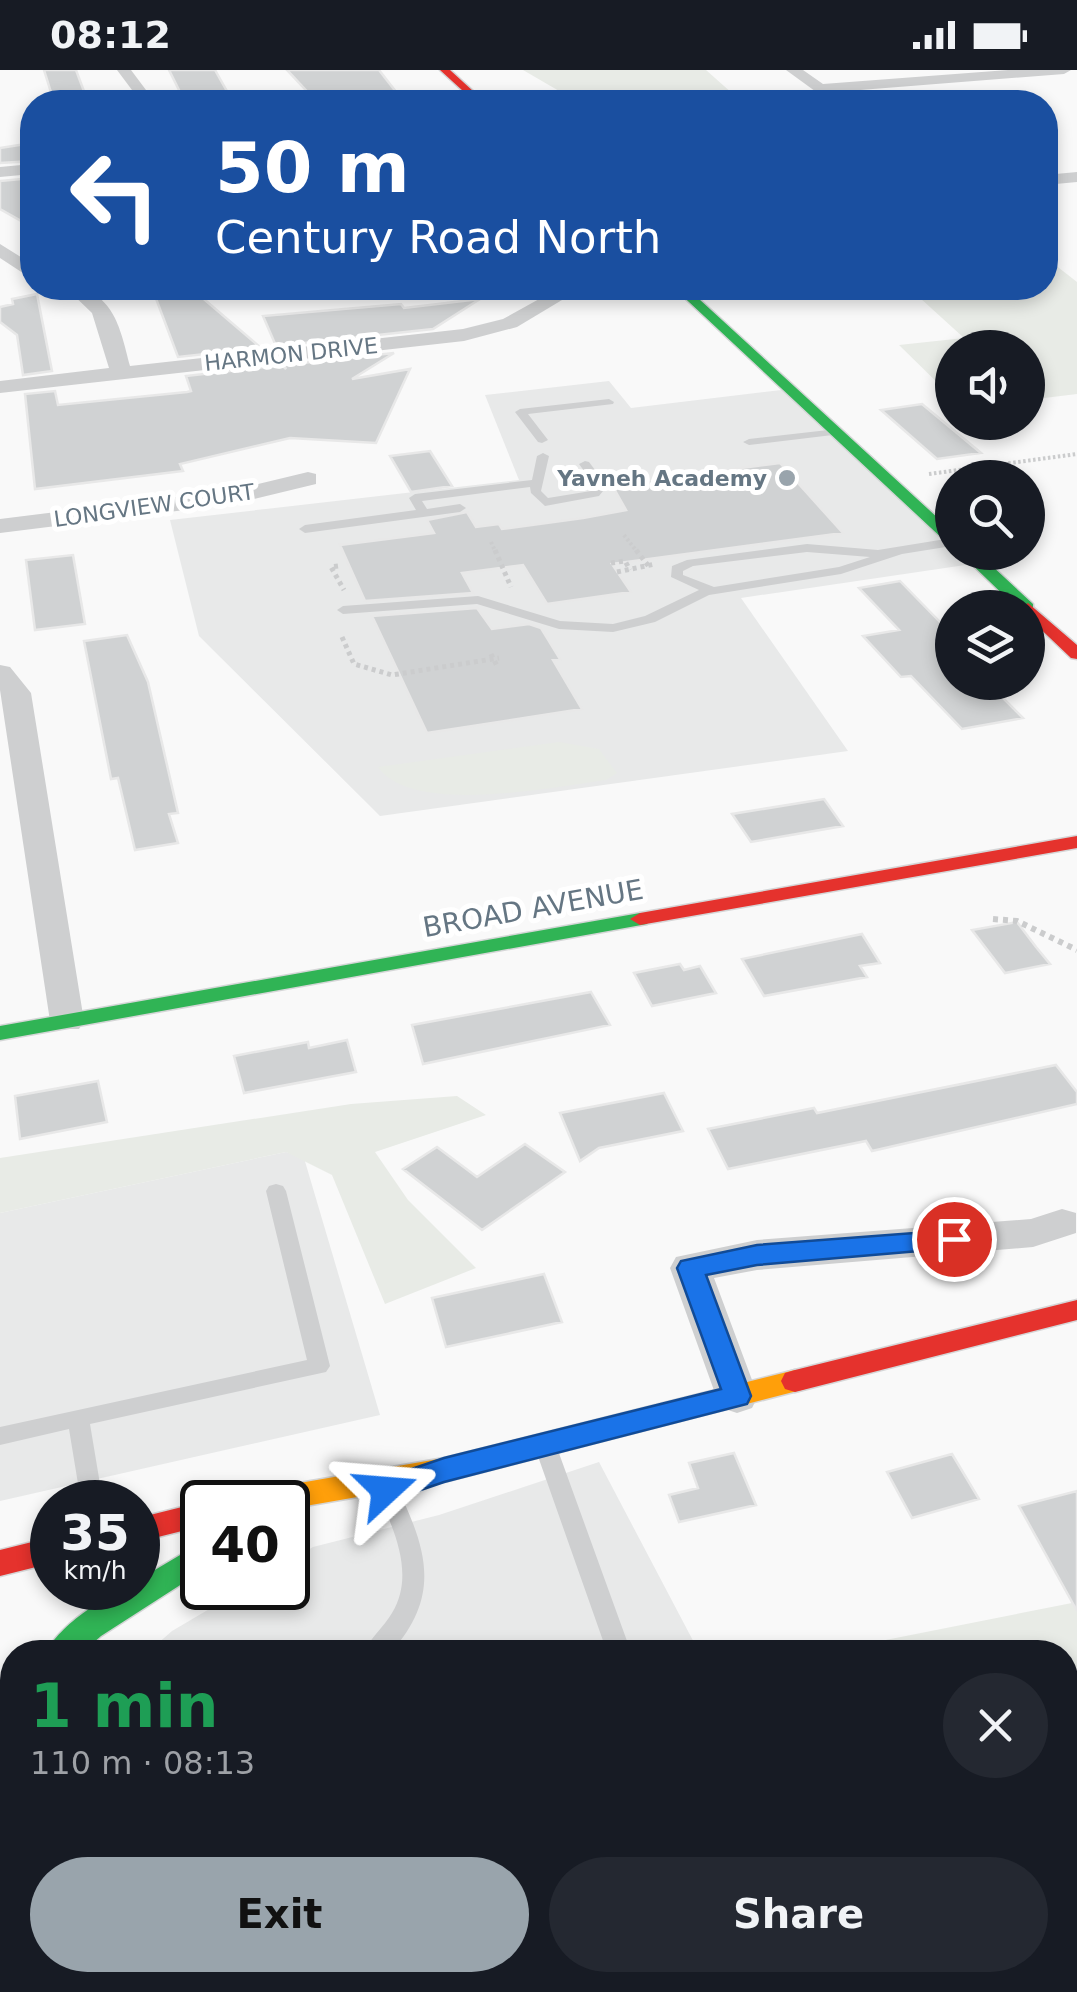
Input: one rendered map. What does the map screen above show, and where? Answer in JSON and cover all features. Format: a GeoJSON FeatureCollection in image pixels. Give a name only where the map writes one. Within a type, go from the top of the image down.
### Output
{"type":"FeatureCollection","features":[{"type":"Feature","properties":{"kind":"main road"},"geometry":{"type":"LineString","coordinates":[[445,70],[467,90]]}},
{"type":"Feature","properties":{"kind":"main road"},"geometry":{"type":"LineString","coordinates":[[693,300],[935,524]]}},
{"type":"Feature","properties":{"kind":"main road"},"geometry":{"type":"LineString","coordinates":[[986,570],[1008,590]]}},
{"type":"Feature","properties":{"kind":"main road"},"geometry":{"type":"LineString","coordinates":[[1045,625],[1077,654]]}},
{"type":"Feature","properties":{"kind":"main road","name":"BROAD AVENUE"},"geometry":{"type":"LineString","coordinates":[[0,1033],[1077,842]]}},
{"type":"Feature","properties":{"kind":"main road"},"geometry":{"type":"LineString","coordinates":[[310,1493],[444,1470],[1077,1310]]}},
{"type":"Feature","properties":{"kind":"main road"},"geometry":{"type":"LineString","coordinates":[[310,1512],[444,1470]]}},
{"type":"Feature","properties":{"kind":"main road"},"geometry":{"type":"LineString","coordinates":[[0,1563],[30,1556]]}},
{"type":"Feature","properties":{"kind":"main road"},"geometry":{"type":"LineString","coordinates":[[75,1640],[90,1626],[180,1569]]}},
{"type":"Feature","properties":{"kind":"street"},"geometry":{"type":"LineString","coordinates":[[794,70],[821,89],[1064,70]]}},
{"type":"Feature","properties":{"kind":"street"},"geometry":{"type":"LineString","coordinates":[[92,300],[106,317],[121,373]]}},
{"type":"Feature","properties":{"kind":"street","name":"HARMON DRIVE"},"geometry":{"type":"LineString","coordinates":[[0,386],[464,335],[510,323],[551,300]]}},
{"type":"Feature","properties":{"kind":"street","name":"LONGVIEW COURT"},"geometry":{"type":"LineString","coordinates":[[0,526],[233,497],[308,479]]}},
{"type":"Feature","properties":{"kind":"street"},"geometry":{"type":"LineString","coordinates":[[0,673],[17,693],[67,1021]]}},
{"type":"Feature","properties":{"kind":"street"},"geometry":{"type":"LineString","coordinates":[[737,1396],[690,1268],[757,1255],[1033,1233],[1062,1222]]}},
{"type":"Feature","properties":{"kind":"lane"},"geometry":{"type":"LineString","coordinates":[[542,440],[520,412],[610,402]]}},
{"type":"Feature","properties":{"kind":"lane"},"geometry":{"type":"LineString","coordinates":[[749,442],[837,432]]}},
{"type":"Feature","properties":{"kind":"lane"},"geometry":{"type":"LineString","coordinates":[[543,456],[534,492],[545,502],[595,494],[601,486],[585,464]]}},
{"type":"Feature","properties":{"kind":"lane"},"geometry":{"type":"LineString","coordinates":[[424,513],[415,498],[537,483]]}},
{"type":"Feature","properties":{"kind":"lane"},"geometry":{"type":"LineString","coordinates":[[305,529],[460,508]]}},
{"type":"Feature","properties":{"kind":"lane"},"geometry":{"type":"LineString","coordinates":[[343,610],[478,600],[559,624],[613,628],[650,619],[712,590],[842,570],[935,544]]}},
{"type":"Feature","properties":{"kind":"lane"},"geometry":{"type":"LineString","coordinates":[[712,590],[687,584],[677,577],[676,569],[690,562],[807,548],[860,554],[896,552]]}},
{"type":"Feature","properties":{"kind":"lane"},"geometry":{"type":"LineString","coordinates":[[0,1436],[319,1366],[276,1190]]}},
{"type":"Feature","properties":{"kind":"lane"},"geometry":{"type":"LineString","coordinates":[[78,1418],[88,1480]]}},
{"type":"Feature","properties":{"kind":"lane"},"geometry":{"type":"LineString","coordinates":[[545,1445],[614,1640]]}},
{"type":"Feature","properties":{"kind":"lane"},"geometry":{"type":"LineString","coordinates":[[386,1490],[401,1519],[418,1580],[391,1640]]}},
{"type":"Feature","properties":{"kind":"path"},"geometry":{"type":"LineString","coordinates":[[920,475],[1077,454]]}},
{"type":"Feature","properties":{"kind":"path"},"geometry":{"type":"LineString","coordinates":[[491,542],[519,596]]}},
{"type":"Feature","properties":{"kind":"path"},"geometry":{"type":"LineString","coordinates":[[612,563],[625,561],[630,570]]}},
{"type":"Feature","properties":{"kind":"path"},"geometry":{"type":"LineString","coordinates":[[617,572],[649,567]]}},
{"type":"Feature","properties":{"kind":"path"},"geometry":{"type":"LineString","coordinates":[[342,638],[354,664],[388,675],[495,657],[498,668]]}},
{"type":"Feature","properties":{"kind":"path"},"geometry":{"type":"LineString","coordinates":[[993,918],[1026,922],[1066,948],[1077,950]]}},
{"type":"Feature","properties":{"kind":"shaded area"},"geometry":{"type":"Polygon","coordinates":[[[523,70],[706,70],[728,90],[557,90],[523,70]]]}},
{"type":"Feature","properties":{"kind":"shaded area"},"geometry":{"type":"Polygon","coordinates":[[[1058,267],[1077,282],[1077,394],[1045,398],[1045,330],[955,330],[922,300],[1058,300],[1058,267]]]}},
{"type":"Feature","properties":{"kind":"shaded area"},"geometry":{"type":"Polygon","coordinates":[[[935,341],[935,380],[899,345],[935,341]]]}},
{"type":"Feature","properties":{"kind":"shaded area"},"geometry":{"type":"Polygon","coordinates":[[[609,381],[631,408],[790,389],[935,523],[935,569],[741,598],[848,751],[380,816],[199,636],[170,520],[519,480],[485,395],[609,381]]]}},
{"type":"Feature","properties":{"kind":"shaded area"},"geometry":{"type":"Polygon","coordinates":[[[559,742],[599,749],[617,773],[606,780],[553,788],[451,794],[421,791],[395,782],[378,767],[559,742]]]}},
{"type":"Feature","properties":{"kind":"shaded area"},"geometry":{"type":"Polygon","coordinates":[[[457,1096],[486,1115],[375,1152],[408,1200],[476,1268],[385,1304],[332,1175],[286,1152],[0,1213],[0,1158],[351,1104],[457,1096]]]}},
{"type":"Feature","properties":{"kind":"shaded area"},"geometry":{"type":"Polygon","coordinates":[[[286,1152],[304,1158],[380,1415],[93,1480],[30,1480],[30,1494],[0,1501],[0,1213],[286,1152]]]}},
{"type":"Feature","properties":{"kind":"shaded area"},"geometry":{"type":"Polygon","coordinates":[[[599,1462],[693,1640],[162,1640],[208,1610],[310,1610],[313,1547],[439,1515],[599,1462]]]}},
{"type":"Feature","properties":{"kind":"shaded area"},"geometry":{"type":"Polygon","coordinates":[[[1077,1602],[1077,1640],[885,1640],[1077,1602]]]}},
{"type":"Feature","properties":{"kind":"building"},"geometry":{"type":"Polygon","coordinates":[[[44,70],[76,70],[84,90],[50,90],[44,70]]]}},
{"type":"Feature","properties":{"kind":"building"},"geometry":{"type":"Polygon","coordinates":[[[169,70],[215,70],[226,90],[179,90],[169,70]]]}},
{"type":"Feature","properties":{"kind":"building"},"geometry":{"type":"Polygon","coordinates":[[[287,70],[379,70],[395,90],[306,90],[287,70]]]}},
{"type":"Feature","properties":{"kind":"building"},"geometry":{"type":"Polygon","coordinates":[[[20,145],[20,162],[0,163],[0,148],[20,145]]]}},
{"type":"Feature","properties":{"kind":"building"},"geometry":{"type":"Polygon","coordinates":[[[20,179],[20,220],[0,209],[0,181],[20,179]]]}},
{"type":"Feature","properties":{"kind":"building"},"geometry":{"type":"Polygon","coordinates":[[[12,299],[38,300],[52,371],[23,375],[17,335],[0,322],[0,307],[13,304],[12,299]]]}},
{"type":"Feature","properties":{"kind":"building"},"geometry":{"type":"Polygon","coordinates":[[[157,300],[205,300],[261,348],[178,357],[157,300]]]}},
{"type":"Feature","properties":{"kind":"building"},"geometry":{"type":"Polygon","coordinates":[[[478,300],[433,329],[276,346],[263,316],[401,304],[404,308],[478,300]]]}},
{"type":"Feature","properties":{"kind":"building"},"geometry":{"type":"Polygon","coordinates":[[[394,353],[352,379],[410,369],[376,443],[290,438],[180,464],[183,471],[35,489],[25,394],[55,391],[58,405],[187,392],[191,391],[186,376],[282,365],[286,369],[284,365],[394,353]]]}},
{"type":"Feature","properties":{"kind":"building"},"geometry":{"type":"Polygon","coordinates":[[[922,404],[935,415],[935,440],[965,440],[981,453],[937,459],[881,410],[922,404]]]}},
{"type":"Feature","properties":{"kind":"building"},"geometry":{"type":"Polygon","coordinates":[[[430,451],[452,486],[411,492],[390,456],[430,451]]]}},
{"type":"Feature","properties":{"kind":"building"},"geometry":{"type":"Polygon","coordinates":[[[780,463],[843,533],[612,564],[631,592],[547,604],[523,565],[462,573],[473,593],[365,601],[340,545],[434,533],[427,520],[467,512],[476,527],[499,524],[502,529],[626,510],[612,485],[780,463]]]}},
{"type":"Feature","properties":{"kind":"building"},"geometry":{"type":"Polygon","coordinates":[[[73,555],[85,624],[35,630],[26,560],[73,555]]]}},
{"type":"Feature","properties":{"kind":"building"},"geometry":{"type":"Polygon","coordinates":[[[900,581],[935,617],[935,700],[1005,700],[1023,718],[962,729],[911,676],[901,677],[863,636],[899,630],[859,588],[900,581]]]}},
{"type":"Feature","properties":{"kind":"building"},"geometry":{"type":"Polygon","coordinates":[[[477,608],[492,629],[529,624],[541,628],[560,659],[553,660],[582,709],[427,733],[372,616],[477,608]]]}},
{"type":"Feature","properties":{"kind":"building"},"geometry":{"type":"Polygon","coordinates":[[[127,635],[148,682],[178,813],[169,814],[178,843],[135,850],[118,778],[111,779],[84,641],[127,635]]]}},
{"type":"Feature","properties":{"kind":"building"},"geometry":{"type":"Polygon","coordinates":[[[824,799],[843,826],[751,842],[732,814],[824,799]]]}},
{"type":"Feature","properties":{"kind":"building"},"geometry":{"type":"Polygon","coordinates":[[[1017,922],[1050,964],[1005,973],[972,930],[1017,922]]]}},
{"type":"Feature","properties":{"kind":"building"},"geometry":{"type":"Polygon","coordinates":[[[862,934],[880,963],[860,966],[867,977],[764,996],[742,959],[862,934]]]}},
{"type":"Feature","properties":{"kind":"building"},"geometry":{"type":"Polygon","coordinates":[[[680,964],[684,970],[700,966],[716,993],[652,1006],[634,973],[680,964]]]}},
{"type":"Feature","properties":{"kind":"building"},"geometry":{"type":"Polygon","coordinates":[[[591,992],[610,1025],[423,1064],[412,1025],[591,992]]]}},
{"type":"Feature","properties":{"kind":"building"},"geometry":{"type":"Polygon","coordinates":[[[347,1040],[356,1072],[244,1093],[234,1056],[308,1042],[309,1048],[347,1040]]]}},
{"type":"Feature","properties":{"kind":"building"},"geometry":{"type":"Polygon","coordinates":[[[1056,1065],[1077,1092],[1077,1104],[872,1151],[866,1141],[728,1169],[708,1129],[814,1108],[817,1113],[1056,1065]]]}},
{"type":"Feature","properties":{"kind":"building"},"geometry":{"type":"Polygon","coordinates":[[[98,1081],[107,1122],[20,1139],[15,1096],[98,1081]]]}},
{"type":"Feature","properties":{"kind":"building"},"geometry":{"type":"Polygon","coordinates":[[[664,1093],[683,1131],[599,1148],[580,1161],[560,1113],[664,1093]]]}},
{"type":"Feature","properties":{"kind":"building"},"geometry":{"type":"Polygon","coordinates":[[[525,1144],[565,1172],[482,1230],[403,1169],[437,1147],[477,1177],[525,1144]]]}},
{"type":"Feature","properties":{"kind":"building"},"geometry":{"type":"Polygon","coordinates":[[[544,1274],[562,1322],[446,1347],[432,1298],[544,1274]]]}},
{"type":"Feature","properties":{"kind":"building"},"geometry":{"type":"Polygon","coordinates":[[[734,1453],[756,1505],[679,1522],[669,1495],[698,1488],[689,1463],[734,1453]]]}},
{"type":"Feature","properties":{"kind":"building"},"geometry":{"type":"Polygon","coordinates":[[[952,1454],[979,1499],[912,1518],[887,1472],[952,1454]]]}},
{"type":"Feature","properties":{"kind":"building"},"geometry":{"type":"Polygon","coordinates":[[[1077,1491],[1077,1611],[1019,1506],[1077,1491]]]}},
{"type":"Feature","properties":{"kind":"traffic: fast"},"geometry":{"type":"LineString","coordinates":[[693,300],[935,523]]}},
{"type":"Feature","properties":{"kind":"traffic: fast"},"geometry":{"type":"LineString","coordinates":[[986,570],[1008,590]]}},
{"type":"Feature","properties":{"kind":"traffic: fast"},"geometry":{"type":"LineString","coordinates":[[0,1033],[640,919]]}},
{"type":"Feature","properties":{"kind":"traffic: fast"},"geometry":{"type":"LineString","coordinates":[[75,1640],[90,1626],[180,1569]]}},
{"type":"Feature","properties":{"kind":"traffic: slow"},"geometry":{"type":"LineString","coordinates":[[310,1493],[444,1470],[795,1381]]}},
{"type":"Feature","properties":{"kind":"traffic: jam"},"geometry":{"type":"LineString","coordinates":[[445,70],[467,90]]}},
{"type":"Feature","properties":{"kind":"traffic: jam"},"geometry":{"type":"LineString","coordinates":[[1045,624],[1077,654]]}},
{"type":"Feature","properties":{"kind":"traffic: jam"},"geometry":{"type":"LineString","coordinates":[[640,919],[1077,842]]}},
{"type":"Feature","properties":{"kind":"traffic: jam"},"geometry":{"type":"LineString","coordinates":[[795,1381],[1077,1310]]}},
{"type":"Feature","properties":{"kind":"traffic: jam"},"geometry":{"type":"LineString","coordinates":[[160,1524],[180,1520]]}},
{"type":"Feature","properties":{"kind":"traffic: jam"},"geometry":{"type":"LineString","coordinates":[[0,1563],[30,1556]]}},
{"type":"Feature","properties":{"kind":"place","name":"Yavneh Academy"},"geometry":{"type":"Point","coordinates":[787,478]}},
{"type":"Feature","properties":{"kind":"route"},"geometry":{"type":"LineString","coordinates":[[386,1490],[444,1470],[737,1396],[690,1268],[757,1255],[954,1239]]}}]}
